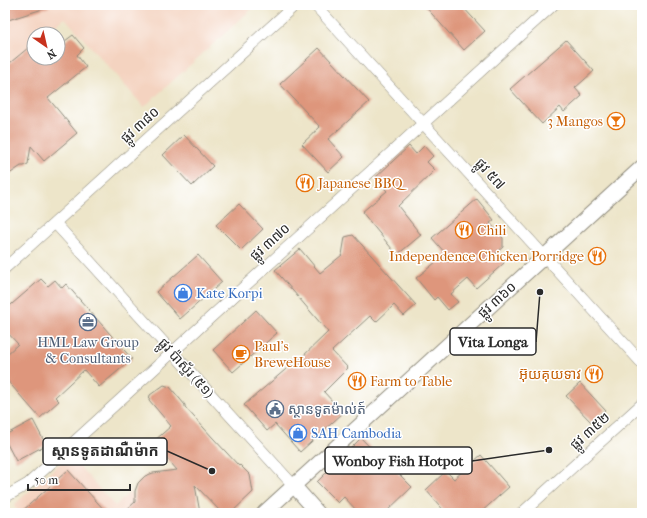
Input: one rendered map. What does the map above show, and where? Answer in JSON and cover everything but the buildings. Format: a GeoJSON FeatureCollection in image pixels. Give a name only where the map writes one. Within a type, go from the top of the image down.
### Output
{"type":"FeatureCollection","features":[{"type":"Feature","properties":{"kind":"street","name":"ផ្លូវ ៣៨០"},"geometry":{"type":"LineString","coordinates":[[5,268],[295,5]]}},
{"type":"Feature","properties":{"kind":"street","name":"ផ្លូវ ៥៧"},"geometry":{"type":"LineString","coordinates":[[315,5],[642,363]]}},
{"type":"Feature","properties":{"kind":"street","name":"ផ្លូវ ៣៧០"},"geometry":{"type":"LineString","coordinates":[[5,497],[28,484],[553,5]]}},
{"type":"Feature","properties":{"kind":"street","name":"ផ្លូវ ៣៦០"},"geometry":{"type":"LineString","coordinates":[[264,513],[642,167]]}},
{"type":"Feature","properties":{"kind":"street","name":"ផ្លូវ ប៉ាស្ទ័រ (៥១)"},"geometry":{"type":"LineString","coordinates":[[55,223],[318,513]]}},
{"type":"Feature","properties":{"kind":"street","name":"ផ្លូវ ៣៥២"},"geometry":{"type":"LineString","coordinates":[[522,513],[642,404]]}},
{"type":"Feature","properties":{"kind":"shaded area"},"geometry":{"type":"Polygon","coordinates":[[[5,5],[256,5],[144,107],[65,18],[55,26],[26,26],[26,50],[5,67],[5,5]]]}},
{"type":"Feature","properties":{"kind":"shaded area"},"geometry":{"type":"Polygon","coordinates":[[[69,455],[115,506],[130,492],[149,513],[18,513],[14,505],[69,455]]]}},
{"type":"Feature","properties":{"kind":"place","name":"3 Mangos"},"geometry":{"type":"Point","coordinates":[616,121]}},
{"type":"Feature","properties":{"kind":"place","name":"Japanese BBQ"},"geometry":{"type":"Point","coordinates":[305,183]}},
{"type":"Feature","properties":{"kind":"place","name":"Chili"},"geometry":{"type":"Point","coordinates":[464,230]}},
{"type":"Feature","properties":{"kind":"place","name":"Independence Chicken Porridge"},"geometry":{"type":"Point","coordinates":[597,256]}},
{"type":"Feature","properties":{"kind":"place","name":"Vita Longa"},"geometry":{"type":"Point","coordinates":[540,292]}},
{"type":"Feature","properties":{"kind":"place","name":"Kate Korpi"},"geometry":{"type":"Point","coordinates":[183,293]}},
{"type":"Feature","properties":{"kind":"place","name":"HML Law Group & Consultants"},"geometry":{"type":"Point","coordinates":[88,322]}},
{"type":"Feature","properties":{"kind":"place","name":"Paul's BreweHouse"},"geometry":{"type":"Point","coordinates":[241,354]}},
{"type":"Feature","properties":{"kind":"place","name":"អ៊ុយគុយទាវ"},"geometry":{"type":"Point","coordinates":[594,374]}},
{"type":"Feature","properties":{"kind":"place","name":"Farm to Table"},"geometry":{"type":"Point","coordinates":[357,381]}},
{"type":"Feature","properties":{"kind":"place","name":"ស្ថានទូតម៉ាល់ត៍"},"geometry":{"type":"Point","coordinates":[275,409]}},
{"type":"Feature","properties":{"kind":"place","name":"SAH Cambodia"},"geometry":{"type":"Point","coordinates":[298,433]}},
{"type":"Feature","properties":{"kind":"place","name":"Wonboy Fish Hotpot"},"geometry":{"type":"Point","coordinates":[549,450]}},
{"type":"Feature","properties":{"kind":"place","name":"ស្ថានទូតដាណឺម៉ាក"},"geometry":{"type":"Point","coordinates":[212,471]}}]}
